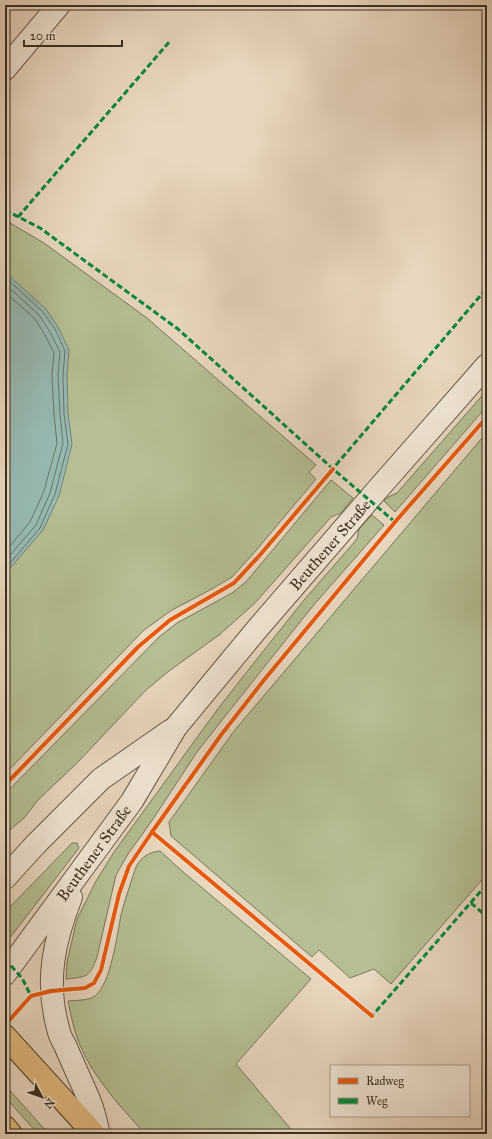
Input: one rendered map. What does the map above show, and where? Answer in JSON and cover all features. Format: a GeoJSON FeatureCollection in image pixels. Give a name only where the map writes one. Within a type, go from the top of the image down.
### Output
{"type":"FeatureCollection","features":[{"type":"Feature","properties":{"kind":"main road"},"geometry":{"type":"LineString","coordinates":[[5,1036],[94,1134]]}},
{"type":"Feature","properties":{"kind":"main road"},"geometry":{"type":"LineString","coordinates":[[5,1127],[11,1134]]}},
{"type":"Feature","properties":{"kind":"street"},"geometry":{"type":"LineString","coordinates":[[5,68],[59,5]]}},
{"type":"Feature","properties":{"kind":"street","name":"Beuthener Straße"},"geometry":{"type":"LineString","coordinates":[[5,974],[132,801],[176,726],[258,628],[487,365]]}},
{"type":"Feature","properties":{"kind":"street","name":"Beuthener Straße"},"geometry":{"type":"LineString","coordinates":[[5,878],[35,845],[101,779],[176,726]]}},
{"type":"Feature","properties":{"kind":"street"},"geometry":{"type":"LineString","coordinates":[[5,853],[35,845]]}},
{"type":"Feature","properties":{"kind":"street"},"geometry":{"type":"LineString","coordinates":[[81,871],[61,922],[55,950],[51,991],[58,1030],[90,1102],[99,1134]]}},
{"type":"Feature","properties":{"kind":"green space"},"geometry":{"type":"Polygon","coordinates":[[[5,220],[44,243],[147,318],[316,465],[309,472],[316,479],[232,577],[172,610],[144,630],[5,774],[5,220]]]}},
{"type":"Feature","properties":{"kind":"green space"},"geometry":{"type":"Polygon","coordinates":[[[487,390],[487,406],[395,512],[384,501],[388,497],[397,493],[487,390]]]}},
{"type":"Feature","properties":{"kind":"green space"},"geometry":{"type":"Polygon","coordinates":[[[487,432],[487,874],[391,984],[374,969],[350,978],[319,950],[312,957],[171,836],[169,822],[234,731],[487,432]]]}},
{"type":"Feature","properties":{"kind":"green space"},"geometry":{"type":"Polygon","coordinates":[[[331,480],[353,498],[341,513],[331,517],[255,603],[219,635],[169,671],[146,690],[78,762],[38,800],[24,818],[5,834],[5,794],[159,637],[177,623],[232,593],[246,582],[331,480]]]}},
{"type":"Feature","properties":{"kind":"green space"},"geometry":{"type":"Polygon","coordinates":[[[372,515],[384,525],[312,607],[197,752],[128,854],[116,875],[97,957],[92,969],[87,975],[79,978],[66,979],[67,962],[77,919],[96,881],[114,852],[217,710],[304,600],[357,539],[359,529],[372,515]]]}},
{"type":"Feature","properties":{"kind":"green space"},"geometry":{"type":"Polygon","coordinates":[[[72,843],[77,843],[79,848],[9,939],[5,934],[5,912],[72,843]]]}},
{"type":"Feature","properties":{"kind":"green space"},"geometry":{"type":"Polygon","coordinates":[[[160,851],[311,979],[236,1064],[295,1134],[145,1134],[100,1081],[80,1045],[68,1001],[89,999],[101,990],[109,970],[121,915],[135,869],[145,856],[160,851]]]}},
{"type":"Feature","properties":{"kind":"green space"},"geometry":{"type":"Polygon","coordinates":[[[5,1085],[49,1134],[38,1134],[5,1097],[5,1085]]]}},
{"type":"Feature","properties":{"kind":"water"},"geometry":{"type":"Polygon","coordinates":[[[5,272],[46,309],[58,327],[69,350],[67,375],[68,414],[72,444],[59,496],[43,530],[5,574],[5,272]]]}},
{"type":"Feature","properties":{"kind":"marked path"},"geometry":{"type":"LineString","coordinates":[[18,217],[170,41]]}},
{"type":"Feature","properties":{"kind":"marked path"},"geometry":{"type":"LineString","coordinates":[[5,210],[40,228],[178,329],[333,469],[395,522]]}},
{"type":"Feature","properties":{"kind":"marked path"},"geometry":{"type":"LineString","coordinates":[[330,472],[487,288]]}},
{"type":"Feature","properties":{"kind":"marked path"},"geometry":{"type":"LineString","coordinates":[[370,1014],[372,1016],[487,884]]}},
{"type":"Feature","properties":{"kind":"marked path"},"geometry":{"type":"LineString","coordinates":[[471,903],[487,917]]}},
{"type":"Feature","properties":{"kind":"marked path"},"geometry":{"type":"LineString","coordinates":[[5,959],[22,978],[31,996]]}},
{"type":"Feature","properties":{"kind":"cycle path"},"geometry":{"type":"LineString","coordinates":[[5,1025],[31,996],[51,991],[85,988],[94,983],[101,970],[119,894],[129,866],[152,832],[221,735],[264,680],[395,522],[487,417]]}},
{"type":"Feature","properties":{"kind":"cycle path"},"geometry":{"type":"LineString","coordinates":[[5,785],[138,647],[170,620],[234,583],[260,555],[333,469]]}},
{"type":"Feature","properties":{"kind":"cycle path"},"geometry":{"type":"LineString","coordinates":[[152,832],[372,1016]]}}]}
